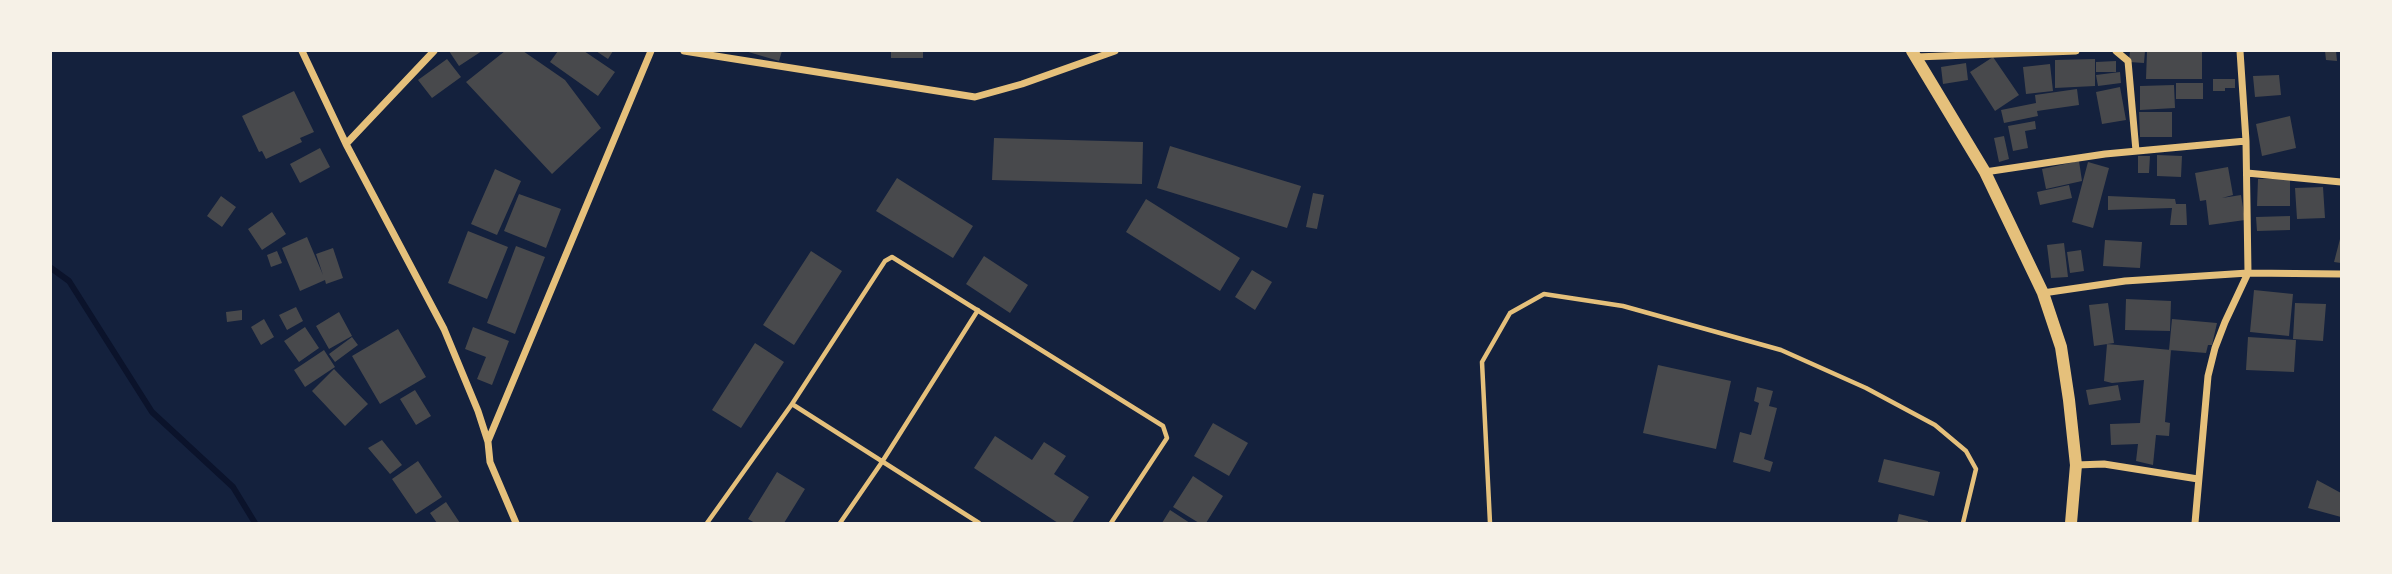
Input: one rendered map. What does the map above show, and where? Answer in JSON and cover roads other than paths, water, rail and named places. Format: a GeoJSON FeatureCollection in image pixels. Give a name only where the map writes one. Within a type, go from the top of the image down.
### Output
{"type":"FeatureCollection","features":[{"type":"Feature","properties":{"kind":"street"},"geometry":{"type":"LineString","coordinates":[[302,51],[346,144],[444,329],[478,411],[488,442],[490,463],[516,523]]}},
{"type":"Feature","properties":{"kind":"street"},"geometry":{"type":"LineString","coordinates":[[346,144],[435,51]]}},
{"type":"Feature","properties":{"kind":"street"},"geometry":{"type":"LineString","coordinates":[[488,442],[651,51]]}},
{"type":"Feature","properties":{"kind":"street"},"geometry":{"type":"LineString","coordinates":[[684,51],[975,97],[989,95],[1115,51]]}},
{"type":"Feature","properties":{"kind":"street"},"geometry":{"type":"LineString","coordinates":[[2071,523],[2076,465],[2062,347],[2043,293],[1985,172],[1914,54],[2076,51]]}},
{"type":"Feature","properties":{"kind":"street"},"geometry":{"type":"LineString","coordinates":[[2116,51],[2128,61],[2136,151]]}},
{"type":"Feature","properties":{"kind":"street"},"geometry":{"type":"LineString","coordinates":[[2195,523],[2208,376],[2215,348],[2248,273],[2246,141],[2240,51]]}},
{"type":"Feature","properties":{"kind":"street"},"geometry":{"type":"LineString","coordinates":[[1985,172],[2136,151],[2246,141]]}},
{"type":"Feature","properties":{"kind":"street"},"geometry":{"type":"LineString","coordinates":[[2247,173],[2341,183]]}},
{"type":"Feature","properties":{"kind":"street"},"geometry":{"type":"LineString","coordinates":[[2043,293],[2125,281],[2248,273],[2341,274]]}},
{"type":"Feature","properties":{"kind":"street"},"geometry":{"type":"LineString","coordinates":[[2076,465],[2104,464],[2199,480]]}},
{"type":"Feature","properties":{"kind":"lane"},"geometry":{"type":"LineString","coordinates":[[707,523],[792,404],[885,261],[892,257],[1163,426],[1167,431],[1167,438],[1111,523]]}},
{"type":"Feature","properties":{"kind":"lane"},"geometry":{"type":"LineString","coordinates":[[1490,523],[1482,362],[1510,313],[1544,294],[1623,306],[1781,350],[1866,388],[1935,425],[1966,451],[1976,469],[1963,523]]}},
{"type":"Feature","properties":{"kind":"lane"},"geometry":{"type":"LineString","coordinates":[[840,523],[978,310]]}},
{"type":"Feature","properties":{"kind":"lane"},"geometry":{"type":"LineString","coordinates":[[792,404],[979,523]]}},
{"type":"Feature","properties":{"kind":"waterway"},"geometry":{"type":"LineString","coordinates":[[51,268],[69,281],[152,412],[233,487],[255,523]]}}]}
